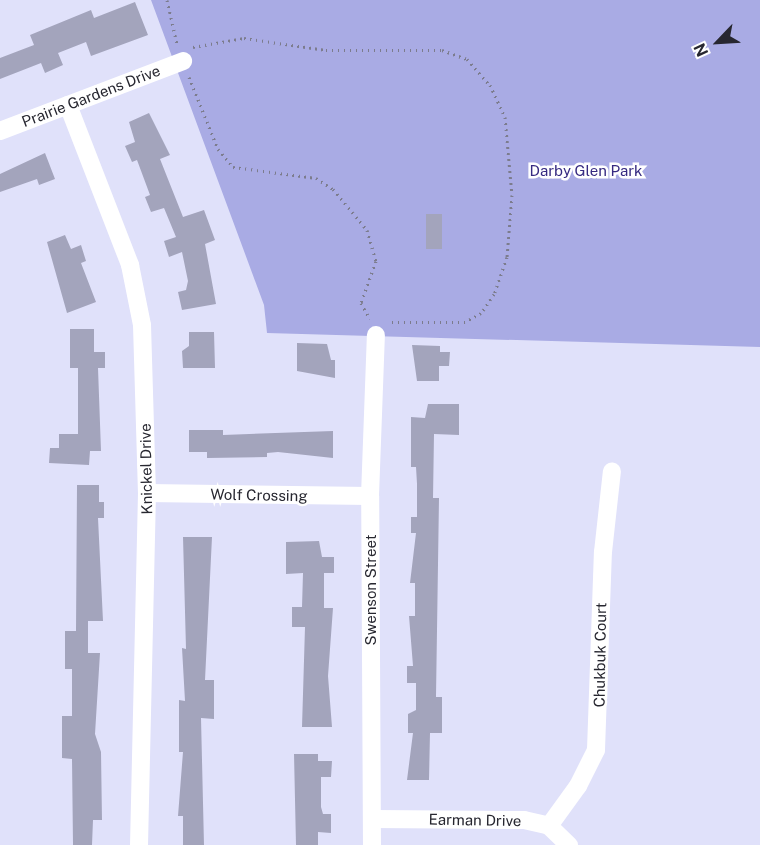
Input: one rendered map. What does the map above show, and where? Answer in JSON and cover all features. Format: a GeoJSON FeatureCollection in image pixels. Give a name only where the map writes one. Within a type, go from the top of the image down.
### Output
{"type":"FeatureCollection","features":[{"type":"Feature","properties":{"kind":"street","name":"Prairie Gardens Drive"},"geometry":{"type":"LineString","coordinates":[[0,131],[68,105],[181,56]]}},
{"type":"Feature","properties":{"kind":"street","name":"Knickel Drive"},"geometry":{"type":"LineString","coordinates":[[68,105],[130,265],[142,325],[147,494],[139,845]]}},
{"type":"Feature","properties":{"kind":"street","name":"Swenson Street"},"geometry":{"type":"LineString","coordinates":[[372,845],[370,496],[376,335]]}},
{"type":"Feature","properties":{"kind":"street","name":"Chukbuk Court"},"geometry":{"type":"LineString","coordinates":[[549,826],[578,786],[596,750],[603,552],[612,471]]}},
{"type":"Feature","properties":{"kind":"street","name":"Wolf Crossing"},"geometry":{"type":"LineString","coordinates":[[147,494],[370,496]]}},
{"type":"Feature","properties":{"kind":"street","name":"Earman Drive"},"geometry":{"type":"LineString","coordinates":[[373,819],[492,818],[549,826]]}},
{"type":"Feature","properties":{"kind":"street"},"geometry":{"type":"LineString","coordinates":[[549,826],[569,845]]}},
{"type":"Feature","properties":{"kind":"path"},"geometry":{"type":"LineString","coordinates":[[167,0],[181,56],[218,149],[233,167],[316,178],[333,189],[367,230],[376,250],[361,295],[365,316],[375,321],[459,323],[476,316],[488,304],[507,257],[512,210],[511,162],[503,111],[490,85],[466,59],[429,48],[326,50],[244,38],[181,56]]}},
{"type":"Feature","properties":{"kind":"green space","name":"Darby Glen Park"},"geometry":{"type":"Polygon","coordinates":[[[151,0],[760,0],[760,347],[267,333],[264,305],[151,0]]]}},
{"type":"Feature","properties":{"kind":"building"},"geometry":{"type":"Polygon","coordinates":[[[135,2],[148,35],[91,56],[86,42],[58,53],[63,65],[45,73],[41,63],[0,79],[0,58],[34,45],[30,35],[91,10],[94,18],[135,2]]]}},
{"type":"Feature","properties":{"kind":"building"},"geometry":{"type":"Polygon","coordinates":[[[149,113],[170,155],[160,159],[183,217],[204,210],[215,240],[205,244],[216,304],[182,310],[178,292],[186,290],[188,281],[182,252],[169,257],[164,241],[176,237],[164,208],[151,212],[145,197],[150,195],[137,160],[132,162],[125,146],[135,142],[129,122],[149,113]]]}},
{"type":"Feature","properties":{"kind":"building"},"geometry":{"type":"Polygon","coordinates":[[[45,153],[55,179],[39,185],[37,179],[0,192],[0,174],[45,153]]]}},
{"type":"Feature","properties":{"kind":"building"},"geometry":{"type":"Polygon","coordinates":[[[426,214],[442,214],[442,249],[426,249],[426,214]]]}},
{"type":"Feature","properties":{"kind":"building"},"geometry":{"type":"Polygon","coordinates":[[[65,235],[71,249],[81,245],[86,261],[81,263],[96,302],[67,313],[47,242],[65,235]]]}},
{"type":"Feature","properties":{"kind":"building"},"geometry":{"type":"Polygon","coordinates":[[[70,329],[94,329],[94,352],[105,352],[105,368],[98,368],[101,451],[90,451],[89,465],[49,463],[50,448],[59,448],[59,434],[78,434],[78,368],[70,368],[70,329]]]}},
{"type":"Feature","properties":{"kind":"building"},"geometry":{"type":"Polygon","coordinates":[[[189,332],[214,332],[215,368],[183,368],[182,351],[189,346],[189,332]]]}},
{"type":"Feature","properties":{"kind":"building"},"geometry":{"type":"Polygon","coordinates":[[[297,343],[327,344],[331,360],[335,360],[335,378],[297,371],[297,343]]]}},
{"type":"Feature","properties":{"kind":"building"},"geometry":{"type":"Polygon","coordinates":[[[412,345],[440,346],[440,352],[450,352],[449,366],[439,366],[439,381],[417,381],[412,345]]]}},
{"type":"Feature","properties":{"kind":"building"},"geometry":{"type":"Polygon","coordinates":[[[428,404],[459,404],[459,435],[434,434],[433,498],[439,498],[436,697],[442,697],[442,733],[430,733],[429,780],[407,780],[413,733],[408,733],[408,714],[416,710],[416,683],[407,683],[407,666],[413,666],[409,616],[415,616],[415,583],[410,583],[416,533],[411,533],[411,517],[417,517],[416,467],[411,467],[411,417],[425,418],[428,404]]]}},
{"type":"Feature","properties":{"kind":"building"},"geometry":{"type":"Polygon","coordinates":[[[189,430],[223,430],[223,435],[333,431],[333,458],[278,452],[267,453],[267,457],[207,458],[207,452],[189,452],[189,430]]]}},
{"type":"Feature","properties":{"kind":"building"},"geometry":{"type":"Polygon","coordinates":[[[77,485],[99,485],[99,502],[104,502],[104,518],[98,518],[103,621],[88,621],[88,653],[100,653],[95,734],[101,752],[102,820],[93,820],[92,845],[73,845],[72,759],[62,758],[62,716],[72,716],[72,669],[65,669],[65,631],[76,631],[77,485]]]}},
{"type":"Feature","properties":{"kind":"building"},"geometry":{"type":"Polygon","coordinates":[[[183,537],[212,537],[205,680],[214,680],[214,719],[201,718],[204,845],[183,845],[183,816],[178,816],[183,752],[179,752],[179,700],[185,701],[182,648],[186,649],[183,537]]]}},
{"type":"Feature","properties":{"kind":"building"},"geometry":{"type":"Polygon","coordinates":[[[319,541],[322,557],[334,557],[334,573],[324,573],[324,608],[333,608],[328,676],[332,727],[302,727],[305,627],[292,627],[292,607],[302,607],[303,573],[286,574],[286,542],[319,541]]]}},
{"type":"Feature","properties":{"kind":"building"},"geometry":{"type":"Polygon","coordinates":[[[294,754],[318,754],[318,761],[332,761],[331,777],[321,777],[321,807],[323,814],[331,814],[331,833],[318,832],[318,845],[296,845],[294,754]]]}}]}
